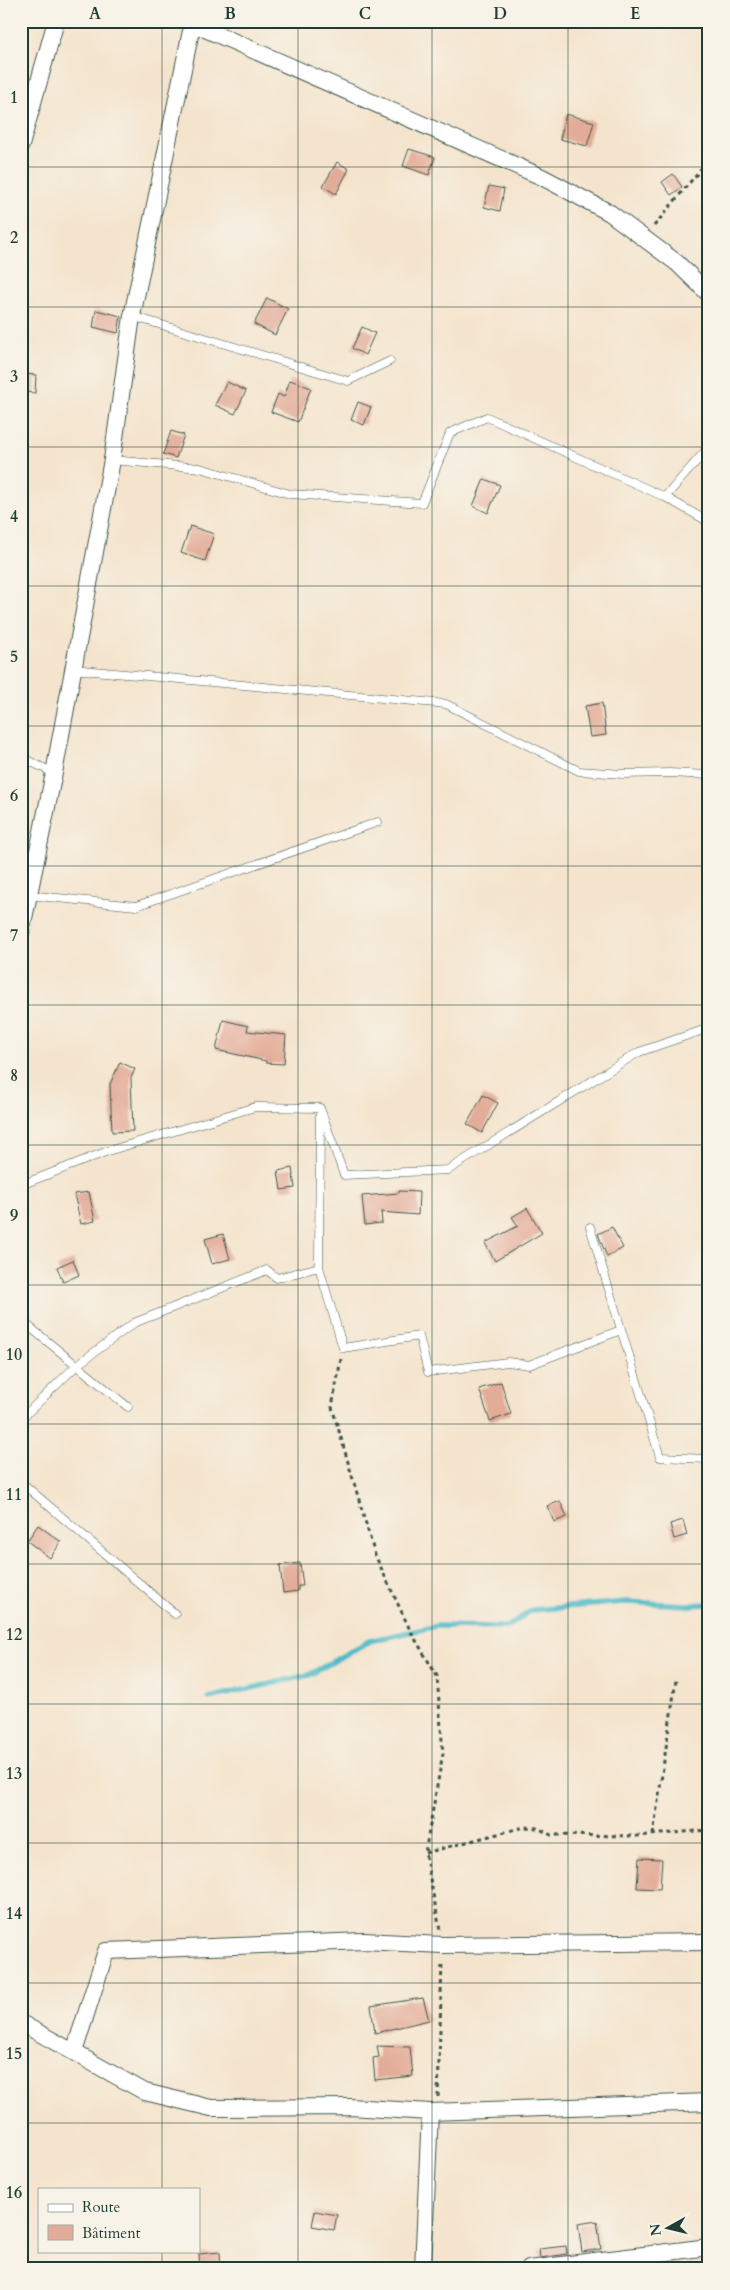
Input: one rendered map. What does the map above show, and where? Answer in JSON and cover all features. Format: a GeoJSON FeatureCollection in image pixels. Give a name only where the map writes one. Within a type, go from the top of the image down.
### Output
{"type":"FeatureCollection","features":[{"type":"Feature","properties":{"kind":"street"},"geometry":{"type":"LineString","coordinates":[[21,145],[56,21]]}},
{"type":"Feature","properties":{"kind":"street"},"geometry":{"type":"LineString","coordinates":[[21,934],[25,901],[54,773],[112,460],[132,316],[191,22],[542,178],[610,212],[677,263],[709,294]]}},
{"type":"Feature","properties":{"kind":"street"},"geometry":{"type":"LineString","coordinates":[[74,2052],[106,1950],[364,1941],[442,1944],[709,1942]]}},
{"type":"Feature","properties":{"kind":"street"},"geometry":{"type":"LineString","coordinates":[[21,2023],[145,2092],[211,2108],[350,2107],[434,2112],[709,2102]]}},
{"type":"Feature","properties":{"kind":"street"},"geometry":{"type":"LineString","coordinates":[[423,2269],[434,2112]]}},
{"type":"Feature","properties":{"kind":"street"},"geometry":{"type":"LineString","coordinates":[[529,2269],[709,2247]]}},
{"type":"Feature","properties":{"kind":"lane"},"geometry":{"type":"LineString","coordinates":[[132,316],[348,381],[390,361]]}},
{"type":"Feature","properties":{"kind":"lane"},"geometry":{"type":"LineString","coordinates":[[112,460],[200,468],[290,494],[422,503],[450,433],[486,417],[665,497],[709,522]]}},
{"type":"Feature","properties":{"kind":"lane"},"geometry":{"type":"LineString","coordinates":[[665,497],[709,447]]}},
{"type":"Feature","properties":{"kind":"lane"},"geometry":{"type":"LineString","coordinates":[[72,669],[446,704],[579,771],[623,774],[669,772],[709,775]]}},
{"type":"Feature","properties":{"kind":"lane"},"geometry":{"type":"LineString","coordinates":[[21,757],[54,773]]}},
{"type":"Feature","properties":{"kind":"lane"},"geometry":{"type":"LineString","coordinates":[[25,901],[136,906],[378,822]]}},
{"type":"Feature","properties":{"kind":"lane"},"geometry":{"type":"LineString","coordinates":[[320,1108],[344,1175],[448,1170],[639,1052],[709,1028]]}},
{"type":"Feature","properties":{"kind":"lane"},"geometry":{"type":"LineString","coordinates":[[21,1185],[108,1151],[256,1107],[320,1108]]}},
{"type":"Feature","properties":{"kind":"lane"},"geometry":{"type":"LineString","coordinates":[[320,1108],[319,1267],[343,1348],[419,1336],[428,1372],[508,1362],[529,1365],[621,1330]]}},
{"type":"Feature","properties":{"kind":"lane"},"geometry":{"type":"LineString","coordinates":[[590,1227],[660,1457],[709,1459]]}},
{"type":"Feature","properties":{"kind":"lane"},"geometry":{"type":"LineString","coordinates":[[21,1419],[77,1365],[134,1323],[267,1270],[277,1278],[319,1267]]}},
{"type":"Feature","properties":{"kind":"lane"},"geometry":{"type":"LineString","coordinates":[[21,1320],[128,1407]]}},
{"type":"Feature","properties":{"kind":"lane"},"geometry":{"type":"LineString","coordinates":[[21,1482],[175,1614]]}},
{"type":"Feature","properties":{"kind":"path"},"geometry":{"type":"LineString","coordinates":[[644,238],[709,159]]}},
{"type":"Feature","properties":{"kind":"path"},"geometry":{"type":"LineString","coordinates":[[343,1348],[332,1406],[375,1554],[411,1632],[437,1676],[443,1753],[425,1853],[442,1944],[434,2112]]}},
{"type":"Feature","properties":{"kind":"path"},"geometry":{"type":"LineString","coordinates":[[653,1834],[676,1680]]}},
{"type":"Feature","properties":{"kind":"path"},"geometry":{"type":"LineString","coordinates":[[425,1853],[524,1827],[538,1828],[551,1835],[637,1836],[709,1830]]}},
{"type":"Feature","properties":{"kind":"building"},"geometry":{"type":"Polygon","coordinates":[[[566,114],[594,122],[587,146],[560,139],[566,114]]]}},
{"type":"Feature","properties":{"kind":"building"},"geometry":{"type":"Polygon","coordinates":[[[409,149],[435,157],[429,175],[403,166],[409,149]]]}},
{"type":"Feature","properties":{"kind":"building"},"geometry":{"type":"Polygon","coordinates":[[[337,162],[349,169],[336,194],[323,186],[337,162]]]}},
{"type":"Feature","properties":{"kind":"building"},"geometry":{"type":"Polygon","coordinates":[[[673,174],[682,187],[671,195],[662,182],[673,174]]]}},
{"type":"Feature","properties":{"kind":"building"},"geometry":{"type":"Polygon","coordinates":[[[489,186],[504,189],[500,211],[484,207],[489,186]]]}},
{"type":"Feature","properties":{"kind":"building"},"geometry":{"type":"Polygon","coordinates":[[[267,298],[288,309],[275,335],[254,324],[267,298]]]}},
{"type":"Feature","properties":{"kind":"building"},"geometry":{"type":"Polygon","coordinates":[[[96,310],[121,316],[118,333],[93,327],[96,310]]]}},
{"type":"Feature","properties":{"kind":"building"},"geometry":{"type":"Polygon","coordinates":[[[362,327],[375,333],[365,355],[352,348],[362,327]]]}},
{"type":"Feature","properties":{"kind":"building"},"geometry":{"type":"Polygon","coordinates":[[[21,374],[36,375],[35,393],[21,392],[21,374]]]}},
{"type":"Feature","properties":{"kind":"building"},"geometry":{"type":"Polygon","coordinates":[[[290,380],[311,388],[298,422],[271,412],[278,394],[284,397],[290,380]]]}},
{"type":"Feature","properties":{"kind":"building"},"geometry":{"type":"Polygon","coordinates":[[[227,382],[246,391],[235,414],[215,405],[227,382]]]}},
{"type":"Feature","properties":{"kind":"building"},"geometry":{"type":"Polygon","coordinates":[[[358,402],[371,407],[364,425],[351,420],[358,402]]]}},
{"type":"Feature","properties":{"kind":"building"},"geometry":{"type":"Polygon","coordinates":[[[171,431],[184,435],[176,458],[163,454],[171,431]]]}},
{"type":"Feature","properties":{"kind":"building"},"geometry":{"type":"Polygon","coordinates":[[[484,479],[500,485],[488,513],[473,506],[484,479]]]}},
{"type":"Feature","properties":{"kind":"building"},"geometry":{"type":"Polygon","coordinates":[[[190,526],[214,534],[205,561],[181,553],[190,526]]]}},
{"type":"Feature","properties":{"kind":"building"},"geometry":{"type":"Polygon","coordinates":[[[602,703],[606,735],[590,737],[585,706],[602,703]]]}},
{"type":"Feature","properties":{"kind":"building"},"geometry":{"type":"Polygon","coordinates":[[[223,1020],[248,1026],[247,1031],[286,1035],[284,1064],[266,1063],[266,1061],[216,1050],[223,1020]]]}},
{"type":"Feature","properties":{"kind":"building"},"geometry":{"type":"Polygon","coordinates":[[[120,1062],[135,1069],[131,1078],[133,1131],[112,1132],[110,1084],[120,1062]]]}},
{"type":"Feature","properties":{"kind":"building"},"geometry":{"type":"Polygon","coordinates":[[[483,1095],[498,1103],[482,1133],[467,1124],[483,1095]]]}},
{"type":"Feature","properties":{"kind":"building"},"geometry":{"type":"Polygon","coordinates":[[[292,1168],[295,1188],[281,1190],[278,1171],[292,1168]]]}},
{"type":"Feature","properties":{"kind":"building"},"geometry":{"type":"Polygon","coordinates":[[[399,1191],[419,1192],[418,1215],[381,1212],[382,1223],[365,1225],[362,1196],[399,1193],[399,1191]]]}},
{"type":"Feature","properties":{"kind":"building"},"geometry":{"type":"Polygon","coordinates":[[[89,1192],[95,1221],[81,1224],[74,1194],[89,1192]]]}},
{"type":"Feature","properties":{"kind":"building"},"geometry":{"type":"Polygon","coordinates":[[[527,1208],[542,1233],[495,1261],[485,1243],[518,1226],[512,1217],[527,1208]]]}},
{"type":"Feature","properties":{"kind":"building"},"geometry":{"type":"Polygon","coordinates":[[[612,1227],[623,1248],[607,1257],[598,1234],[612,1227]]]}},
{"type":"Feature","properties":{"kind":"building"},"geometry":{"type":"Polygon","coordinates":[[[223,1234],[230,1259],[212,1264],[205,1239],[223,1234]]]}},
{"type":"Feature","properties":{"kind":"building"},"geometry":{"type":"Polygon","coordinates":[[[73,1260],[79,1275],[63,1282],[57,1267],[73,1260]]]}},
{"type":"Feature","properties":{"kind":"building"},"geometry":{"type":"Polygon","coordinates":[[[501,1382],[511,1414],[490,1421],[479,1389],[501,1382]]]}},
{"type":"Feature","properties":{"kind":"building"},"geometry":{"type":"Polygon","coordinates":[[[560,1501],[567,1517],[554,1522],[547,1506],[560,1501]]]}},
{"type":"Feature","properties":{"kind":"building"},"geometry":{"type":"Polygon","coordinates":[[[683,1520],[687,1535],[674,1539],[670,1524],[683,1520]]]}},
{"type":"Feature","properties":{"kind":"building"},"geometry":{"type":"Polygon","coordinates":[[[38,1525],[61,1542],[50,1558],[27,1541],[38,1525]]]}},
{"type":"Feature","properties":{"kind":"building"},"geometry":{"type":"Polygon","coordinates":[[[300,1563],[303,1586],[298,1586],[298,1591],[283,1593],[280,1565],[300,1563]]]}},
{"type":"Feature","properties":{"kind":"building"},"geometry":{"type":"Polygon","coordinates":[[[639,1858],[662,1859],[660,1889],[637,1888],[639,1858]]]}},
{"type":"Feature","properties":{"kind":"building"},"geometry":{"type":"Polygon","coordinates":[[[423,1998],[429,2020],[375,2033],[371,2006],[423,1998]]]}},
{"type":"Feature","properties":{"kind":"building"},"geometry":{"type":"Polygon","coordinates":[[[377,2046],[410,2047],[413,2076],[375,2080],[373,2058],[379,2057],[377,2046]]]}},
{"type":"Feature","properties":{"kind":"building"},"geometry":{"type":"Polygon","coordinates":[[[315,2211],[337,2215],[334,2230],[312,2226],[315,2211]]]}},
{"type":"Feature","properties":{"kind":"building"},"geometry":{"type":"Polygon","coordinates":[[[597,2221],[601,2249],[582,2252],[578,2224],[597,2221]]]}},
{"type":"Feature","properties":{"kind":"building"},"geometry":{"type":"Polygon","coordinates":[[[566,2246],[567,2254],[540,2258],[539,2249],[566,2246]]]}},
{"type":"Feature","properties":{"kind":"building"},"geometry":{"type":"Polygon","coordinates":[[[220,2252],[221,2269],[200,2269],[199,2254],[220,2252]]]}},
{"type":"Feature","properties":{"kind":"waterway"},"geometry":{"type":"LineString","coordinates":[[209,1698],[309,1675],[369,1641],[437,1626],[507,1627],[532,1610],[626,1602],[688,1605],[709,1604]]}}]}
